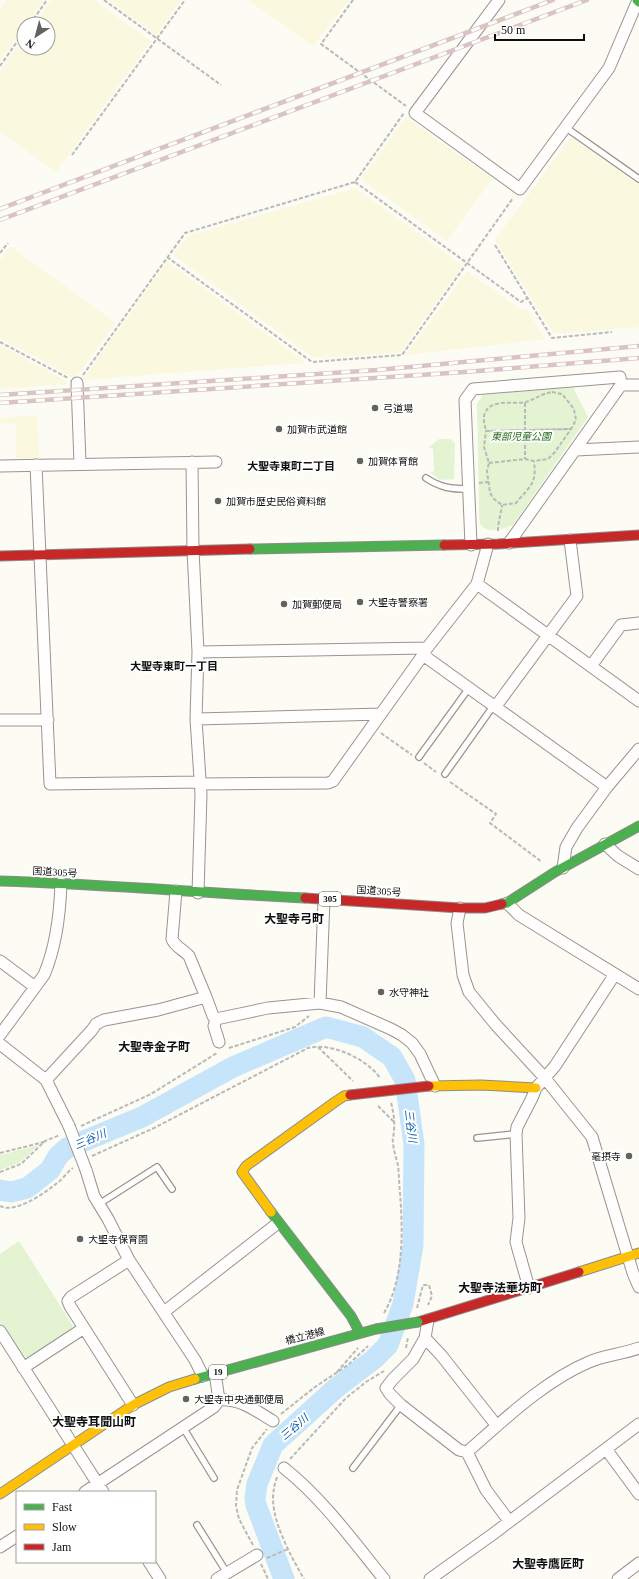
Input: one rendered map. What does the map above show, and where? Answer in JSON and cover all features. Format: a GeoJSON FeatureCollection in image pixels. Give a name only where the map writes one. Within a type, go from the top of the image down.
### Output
{"type":"FeatureCollection","features":[{"type":"Feature","properties":{"kind":"main road"},"geometry":{"type":"LineString","coordinates":[[0,556],[193,550],[471,545],[639,535]]}},
{"type":"Feature","properties":{"kind":"main road","name":"国道305号"},"geometry":{"type":"LineString","coordinates":[[0,881],[62,883],[198,893],[324,899],[460,908],[485,908],[507,903],[559,870],[639,826]]}},
{"type":"Feature","properties":{"kind":"main road"},"geometry":{"type":"LineString","coordinates":[[360,1333],[351,1316],[278,1223],[242,1172],[246,1166],[344,1096],[432,1086],[481,1085],[536,1088]]}},
{"type":"Feature","properties":{"kind":"main road","name":"橋立港線"},"geometry":{"type":"LineString","coordinates":[[0,1494],[72,1444],[133,1405],[169,1387],[203,1376],[360,1333],[423,1321],[634,1255]]}},
{"type":"Feature","properties":{"kind":"street"},"geometry":{"type":"LineString","coordinates":[[499,0],[415,113],[520,189],[609,68],[638,1]]}},
{"type":"Feature","properties":{"kind":"street"},"geometry":{"type":"LineString","coordinates":[[471,545],[465,400],[473,389],[620,377],[621,385],[509,543]]}},
{"type":"Feature","properties":{"kind":"street"},"geometry":{"type":"LineString","coordinates":[[77,383],[80,464]]}},
{"type":"Feature","properties":{"kind":"street"},"geometry":{"type":"LineString","coordinates":[[621,385],[639,385]]}},
{"type":"Feature","properties":{"kind":"street"},"geometry":{"type":"LineString","coordinates":[[576,450],[639,447]]}},
{"type":"Feature","properties":{"kind":"street"},"geometry":{"type":"LineString","coordinates":[[192,462],[193,550],[198,652],[196,719],[199,783],[201,794],[198,893]]}},
{"type":"Feature","properties":{"kind":"street"},"geometry":{"type":"LineString","coordinates":[[0,466],[216,462]]}},
{"type":"Feature","properties":{"kind":"street"},"geometry":{"type":"LineString","coordinates":[[36,465],[50,784],[328,783],[333,781],[425,651],[477,584],[493,544]]}},
{"type":"Feature","properties":{"kind":"street"},"geometry":{"type":"LineString","coordinates":[[495,706],[577,596],[570,540]]}},
{"type":"Feature","properties":{"kind":"street"},"geometry":{"type":"LineString","coordinates":[[477,584],[639,701]]}},
{"type":"Feature","properties":{"kind":"street"},"geometry":{"type":"LineString","coordinates":[[591,666],[621,625],[639,623]]}},
{"type":"Feature","properties":{"kind":"street"},"geometry":{"type":"LineString","coordinates":[[198,652],[425,651],[495,706],[607,787]]}},
{"type":"Feature","properties":{"kind":"street"},"geometry":{"type":"LineString","coordinates":[[196,719],[381,714]]}},
{"type":"Feature","properties":{"kind":"street"},"geometry":{"type":"LineString","coordinates":[[0,720],[48,720]]}},
{"type":"Feature","properties":{"kind":"street"},"geometry":{"type":"LineString","coordinates":[[559,870],[566,847],[576,828],[607,787],[639,749]]}},
{"type":"Feature","properties":{"kind":"street"},"geometry":{"type":"LineString","coordinates":[[605,844],[618,856],[639,869]]}},
{"type":"Feature","properties":{"kind":"street"},"geometry":{"type":"LineString","coordinates":[[0,1035],[44,975],[51,954],[61,905],[62,883]]}},
{"type":"Feature","properties":{"kind":"street"},"geometry":{"type":"LineString","coordinates":[[176,891],[172,939],[174,944],[186,952],[189,956],[216,1019],[214,1026],[220,1046]]}},
{"type":"Feature","properties":{"kind":"street"},"geometry":{"type":"LineString","coordinates":[[317,1003],[324,899]]}},
{"type":"Feature","properties":{"kind":"street"},"geometry":{"type":"LineString","coordinates":[[507,903],[519,915],[639,989]]}},
{"type":"Feature","properties":{"kind":"street"},"geometry":{"type":"LineString","coordinates":[[460,908],[457,923],[463,975],[469,992],[496,1025],[544,1077],[592,1137],[634,1255],[639,1287]]}},
{"type":"Feature","properties":{"kind":"street"},"geometry":{"type":"LineString","coordinates":[[0,961],[36,987]]}},
{"type":"Feature","properties":{"kind":"street"},"geometry":{"type":"LineString","coordinates":[[529,1288],[516,1242],[519,1218],[517,1127],[536,1088],[555,1066],[615,974]]}},
{"type":"Feature","properties":{"kind":"street"},"geometry":{"type":"LineString","coordinates":[[46,1080],[96,1024],[104,1020],[158,1010],[206,997]]}},
{"type":"Feature","properties":{"kind":"street"},"geometry":{"type":"LineString","coordinates":[[216,1019],[268,1008],[317,1003],[341,1007],[391,1028],[402,1035],[420,1054],[432,1086]]}},
{"type":"Feature","properties":{"kind":"street"},"geometry":{"type":"LineString","coordinates":[[0,1044],[46,1080],[71,1129],[94,1196],[108,1219],[129,1260],[195,1360],[203,1376]]}},
{"type":"Feature","properties":{"kind":"street"},"geometry":{"type":"LineString","coordinates":[[164,1312],[278,1223]]}},
{"type":"Feature","properties":{"kind":"street"},"geometry":{"type":"LineString","coordinates":[[129,1260],[70,1296],[68,1301],[133,1405]]}},
{"type":"Feature","properties":{"kind":"street"},"geometry":{"type":"LineString","coordinates":[[423,1321],[424,1338],[413,1359],[386,1388],[400,1405],[459,1450],[467,1452],[486,1490],[509,1521]]}},
{"type":"Feature","properties":{"kind":"street"},"geometry":{"type":"LineString","coordinates":[[23,1368],[84,1328]]}},
{"type":"Feature","properties":{"kind":"street"},"geometry":{"type":"LineString","coordinates":[[0,1331],[100,1488]]}},
{"type":"Feature","properties":{"kind":"street"},"geometry":{"type":"LineString","coordinates":[[424,1338],[441,1355],[497,1426]]}},
{"type":"Feature","properties":{"kind":"street"},"geometry":{"type":"LineString","coordinates":[[467,1452],[546,1386],[568,1372],[608,1355],[639,1348]]}},
{"type":"Feature","properties":{"kind":"street"},"geometry":{"type":"LineString","coordinates":[[89,1491],[100,1488],[214,1407],[219,1400],[218,1384],[215,1373]]}},
{"type":"Feature","properties":{"kind":"street"},"geometry":{"type":"LineString","coordinates":[[219,1400],[230,1399],[250,1407],[273,1421]]}},
{"type":"Feature","properties":{"kind":"street"},"geometry":{"type":"LineString","coordinates":[[430,1579],[639,1424]]}},
{"type":"Feature","properties":{"kind":"street"},"geometry":{"type":"LineString","coordinates":[[606,1449],[639,1494]]}},
{"type":"Feature","properties":{"kind":"street"},"geometry":{"type":"LineString","coordinates":[[284,1468],[295,1476],[325,1506],[384,1579]]}},
{"type":"Feature","properties":{"kind":"street"},"geometry":{"type":"LineString","coordinates":[[0,1547],[16,1537]]}},
{"type":"Feature","properties":{"kind":"street"},"geometry":{"type":"LineString","coordinates":[[217,1579],[257,1555]]}},
{"type":"Feature","properties":{"kind":"street"},"geometry":{"type":"LineString","coordinates":[[150,1563],[160,1579]]}},
{"type":"Feature","properties":{"kind":"street"},"geometry":{"type":"LineString","coordinates":[[618,1579],[639,1563]]}},
{"type":"Feature","properties":{"kind":"lane"},"geometry":{"type":"LineString","coordinates":[[565,127],[639,179]]}},
{"type":"Feature","properties":{"kind":"lane"},"geometry":{"type":"LineString","coordinates":[[426,478],[436,485],[446,488],[469,489]]}},
{"type":"Feature","properties":{"kind":"lane"},"geometry":{"type":"LineString","coordinates":[[418,758],[470,687]]}},
{"type":"Feature","properties":{"kind":"lane"},"geometry":{"type":"LineString","coordinates":[[444,774],[495,706]]}},
{"type":"Feature","properties":{"kind":"lane"},"geometry":{"type":"LineString","coordinates":[[477,1138],[516,1134]]}},
{"type":"Feature","properties":{"kind":"lane"},"geometry":{"type":"LineString","coordinates":[[99,1204],[157,1167],[172,1189]]}},
{"type":"Feature","properties":{"kind":"lane"},"geometry":{"type":"LineString","coordinates":[[353,1468],[400,1405]]}},
{"type":"Feature","properties":{"kind":"lane"},"geometry":{"type":"LineString","coordinates":[[184,1429],[214,1478]]}},
{"type":"Feature","properties":{"kind":"lane"},"geometry":{"type":"LineString","coordinates":[[197,1525],[227,1573]]}},
{"type":"Feature","properties":{"kind":"path"},"geometry":{"type":"LineString","coordinates":[[36,16],[47,0]]}},
{"type":"Feature","properties":{"kind":"path"},"geometry":{"type":"LineString","coordinates":[[104,0],[221,85]]}},
{"type":"Feature","properties":{"kind":"path"},"geometry":{"type":"LineString","coordinates":[[72,155],[185,0]]}},
{"type":"Feature","properties":{"kind":"path"},"geometry":{"type":"LineString","coordinates":[[0,342],[77,383],[185,233],[355,182],[408,108],[321,44],[353,0]]}},
{"type":"Feature","properties":{"kind":"path"},"geometry":{"type":"LineString","coordinates":[[0,66],[16,43]]}},
{"type":"Feature","properties":{"kind":"path"},"geometry":{"type":"LineString","coordinates":[[355,182],[521,302],[528,298]]}},
{"type":"Feature","properties":{"kind":"path"},"geometry":{"type":"LineString","coordinates":[[168,257],[312,362],[402,354],[520,189]]}},
{"type":"Feature","properties":{"kind":"path"},"geometry":{"type":"LineString","coordinates":[[0,253],[8,243]]}},
{"type":"Feature","properties":{"kind":"path"},"geometry":{"type":"LineString","coordinates":[[495,245],[552,338],[612,332]]}},
{"type":"Feature","properties":{"kind":"path"},"geometry":{"type":"LineString","coordinates":[[489,464],[525,459],[534,461],[548,459],[555,452],[576,420],[574,409],[562,394],[552,392],[525,402],[499,403],[490,407],[484,416],[486,431],[484,447],[489,464],[487,471],[490,493],[494,499],[502,505],[516,503],[535,478],[534,461]]}},
{"type":"Feature","properties":{"kind":"path"},"geometry":{"type":"LineString","coordinates":[[525,402],[525,459]]}},
{"type":"Feature","properties":{"kind":"path"},"geometry":{"type":"LineString","coordinates":[[486,431],[571,429]]}},
{"type":"Feature","properties":{"kind":"path"},"geometry":{"type":"LineString","coordinates":[[493,544],[501,515],[502,505]]}},
{"type":"Feature","properties":{"kind":"path"},"geometry":{"type":"LineString","coordinates":[[372,726],[418,758]]}},
{"type":"Feature","properties":{"kind":"path"},"geometry":{"type":"LineString","coordinates":[[424,763],[436,772]]}},
{"type":"Feature","properties":{"kind":"path"},"geometry":{"type":"LineString","coordinates":[[449,781],[496,814],[490,823],[559,870]]}},
{"type":"Feature","properties":{"kind":"path"},"geometry":{"type":"LineString","coordinates":[[228,1048],[295,1027],[306,1019],[317,1003]]}},
{"type":"Feature","properties":{"kind":"path"},"geometry":{"type":"LineString","coordinates":[[0,1153],[45,1142],[151,1094],[195,1066],[220,1046]]}},
{"type":"Feature","properties":{"kind":"path"},"geometry":{"type":"LineString","coordinates":[[0,1172],[21,1164],[45,1142]]}},
{"type":"Feature","properties":{"kind":"path"},"geometry":{"type":"LineString","coordinates":[[417,1308],[423,1285],[430,1285],[432,1296]]}},
{"type":"Feature","properties":{"kind":"path"},"geometry":{"type":"LineString","coordinates":[[404,1352],[410,1330]]}},
{"type":"Feature","properties":{"kind":"path"},"geometry":{"type":"LineString","coordinates":[[335,1375],[359,1348]]}},
{"type":"Feature","properties":{"kind":"path"},"geometry":{"type":"LineString","coordinates":[[268,1579],[240,1519],[236,1506],[237,1490],[252,1448],[273,1421],[292,1404],[348,1365]]}},
{"type":"Feature","properties":{"kind":"path"},"geometry":{"type":"LineString","coordinates":[[304,1579],[288,1549],[275,1515],[273,1490],[278,1476],[292,1455],[346,1398],[366,1382],[389,1368]]}},
{"type":"Feature","properties":{"kind":"path"},"geometry":{"type":"LineString","coordinates":[[271,1556],[288,1549]]}},
{"type":"Feature","properties":{"kind":"green space"},"geometry":{"type":"Polygon","coordinates":[[[7,0],[44,0],[33,16],[16,16],[16,39],[0,61],[0,9],[7,0]]]}},
{"type":"Feature","properties":{"kind":"green space"},"geometry":{"type":"Polygon","coordinates":[[[51,0],[94,0],[151,41],[56,172],[0,132],[0,71],[16,48],[16,56],[56,56],[56,16],[40,16],[51,0]]]}},
{"type":"Feature","properties":{"kind":"green space"},"geometry":{"type":"Polygon","coordinates":[[[108,0],[181,0],[156,35],[108,0]]]}},
{"type":"Feature","properties":{"kind":"green space"},"geometry":{"type":"Polygon","coordinates":[[[248,0],[349,0],[313,46],[248,0]]]}},
{"type":"Feature","properties":{"kind":"green space"},"geometry":{"type":"Polygon","coordinates":[[[406,117],[492,179],[447,241],[361,179],[406,117]]]}},
{"type":"Feature","properties":{"kind":"green space"},"geometry":{"type":"Polygon","coordinates":[[[571,137],[639,185],[639,327],[554,334],[495,240],[571,137]]]}},
{"type":"Feature","properties":{"kind":"green space"},"geometry":{"type":"Polygon","coordinates":[[[355,188],[463,266],[400,352],[314,358],[173,255],[188,236],[355,188]]]}},
{"type":"Feature","properties":{"kind":"green space"},"geometry":{"type":"Polygon","coordinates":[[[10,246],[116,323],[77,376],[72,377],[0,338],[0,260],[10,246]]]}},
{"type":"Feature","properties":{"kind":"green space"},"geometry":{"type":"Polygon","coordinates":[[[167,262],[304,361],[302,363],[82,380],[167,262]]]}},
{"type":"Feature","properties":{"kind":"green space"},"geometry":{"type":"Polygon","coordinates":[[[467,271],[520,309],[527,309],[545,339],[406,355],[467,271]]]}},
{"type":"Feature","properties":{"kind":"green space"},"geometry":{"type":"Polygon","coordinates":[[[0,345],[66,381],[68,384],[0,389],[0,345]]]}},
{"type":"Feature","properties":{"kind":"green space","name":"東部児童公園"},"geometry":{"type":"Polygon","coordinates":[[[573,387],[588,417],[513,525],[495,530],[486,529],[480,523],[479,515],[477,404],[483,395],[573,387]]]}},
{"type":"Feature","properties":{"kind":"green space"},"geometry":{"type":"Polygon","coordinates":[[[38,415],[39,458],[16,458],[16,424],[0,423],[0,418],[38,415]]]}},
{"type":"Feature","properties":{"kind":"green space"},"geometry":{"type":"Polygon","coordinates":[[[439,439],[450,439],[455,443],[454,479],[440,480],[430,472],[434,471],[433,449],[429,447],[439,439]]]}},
{"type":"Feature","properties":{"kind":"green space"},"geometry":{"type":"Polygon","coordinates":[[[39,1145],[19,1163],[0,1170],[0,1155],[39,1145]]]}},
{"type":"Feature","properties":{"kind":"green space"},"geometry":{"type":"Polygon","coordinates":[[[19,1241],[73,1326],[69,1332],[31,1358],[21,1357],[0,1322],[0,1254],[19,1241]]]}},
{"type":"Feature","properties":{"kind":"waterway","name":"三谷川"},"geometry":{"type":"LineString","coordinates":[[0,1190],[11,1192],[27,1188],[50,1170],[58,1156],[67,1148],[142,1117],[233,1067],[326,1027],[363,1037],[392,1057],[405,1080],[414,1144],[413,1245],[403,1304],[388,1345],[374,1359],[336,1388],[273,1445],[257,1484],[255,1499],[284,1579]]}},
{"type":"Feature","properties":{"kind":"railway"},"geometry":{"type":"LineString","coordinates":[[0,209],[553,0]]}},
{"type":"Feature","properties":{"kind":"railway"},"geometry":{"type":"LineString","coordinates":[[0,220],[587,0]]}},
{"type":"Feature","properties":{"kind":"railway"},"geometry":{"type":"LineString","coordinates":[[0,395],[377,370],[639,346]]}},
{"type":"Feature","properties":{"kind":"railway"},"geometry":{"type":"LineString","coordinates":[[0,403],[465,372],[639,358]]}},
{"type":"Feature","properties":{"kind":"traffic: fast"},"geometry":{"type":"LineString","coordinates":[[250,549],[444,545]]}},
{"type":"Feature","properties":{"kind":"traffic: fast"},"geometry":{"type":"LineString","coordinates":[[502,904],[507,903],[555,872],[639,826]]}},
{"type":"Feature","properties":{"kind":"traffic: fast"},"geometry":{"type":"LineString","coordinates":[[0,881],[76,884],[305,898]]}},
{"type":"Feature","properties":{"kind":"traffic: fast"},"geometry":{"type":"LineString","coordinates":[[271,1212],[351,1316],[360,1333]]}},
{"type":"Feature","properties":{"kind":"traffic: fast"},"geometry":{"type":"LineString","coordinates":[[376,1329],[418,1322]]}},
{"type":"Feature","properties":{"kind":"traffic: fast"},"geometry":{"type":"LineString","coordinates":[[195,1379],[376,1329]]}},
{"type":"Feature","properties":{"kind":"traffic: slow"},"geometry":{"type":"LineString","coordinates":[[429,1086],[481,1085],[536,1088]]}},
{"type":"Feature","properties":{"kind":"traffic: slow"},"geometry":{"type":"LineString","coordinates":[[271,1212],[242,1172],[246,1166],[335,1102],[344,1096],[350,1095]]}},
{"type":"Feature","properties":{"kind":"traffic: slow"},"geometry":{"type":"LineString","coordinates":[[579,1272],[639,1253]]}},
{"type":"Feature","properties":{"kind":"traffic: slow"},"geometry":{"type":"LineString","coordinates":[[0,1494],[133,1405],[169,1387],[195,1379]]}},
{"type":"Feature","properties":{"kind":"traffic: jam"},"geometry":{"type":"LineString","coordinates":[[444,545],[498,544],[639,535]]}},
{"type":"Feature","properties":{"kind":"traffic: jam"},"geometry":{"type":"LineString","coordinates":[[0,556],[250,549]]}},
{"type":"Feature","properties":{"kind":"traffic: jam"},"geometry":{"type":"LineString","coordinates":[[305,898],[460,908],[485,908],[502,904]]}},
{"type":"Feature","properties":{"kind":"traffic: jam"},"geometry":{"type":"LineString","coordinates":[[350,1095],[429,1086]]}},
{"type":"Feature","properties":{"kind":"traffic: jam"},"geometry":{"type":"LineString","coordinates":[[418,1322],[579,1272]]}},
{"type":"Feature","properties":{"kind":"place","name":"弓道場"},"geometry":{"type":"Point","coordinates":[375,408]}},
{"type":"Feature","properties":{"kind":"place","name":"加賀市武道館"},"geometry":{"type":"Point","coordinates":[279,429]}},
{"type":"Feature","properties":{"kind":"place","name":"加賀体育館"},"geometry":{"type":"Point","coordinates":[360,461]}},
{"type":"Feature","properties":{"kind":"place","name":"加賀市歴史民俗資料館"},"geometry":{"type":"Point","coordinates":[218,501]}},
{"type":"Feature","properties":{"kind":"place","name":"大聖寺警察署"},"geometry":{"type":"Point","coordinates":[360,602]}},
{"type":"Feature","properties":{"kind":"place","name":"加賀郵便局"},"geometry":{"type":"Point","coordinates":[284,604]}},
{"type":"Feature","properties":{"kind":"place","name":"水守神社"},"geometry":{"type":"Point","coordinates":[381,992]}},
{"type":"Feature","properties":{"kind":"place","name":"毫摂寺"},"geometry":{"type":"Point","coordinates":[629,1156]}},
{"type":"Feature","properties":{"kind":"place","name":"大聖寺保育園"},"geometry":{"type":"Point","coordinates":[80,1239]}},
{"type":"Feature","properties":{"kind":"place","name":"大聖寺中央通郵便局"},"geometry":{"type":"Point","coordinates":[186,1399]}},
{"type":"Feature","properties":{"kind":"district","name":"大聖寺東町二丁目"},"geometry":{"type":"Point","coordinates":[291,466]}},
{"type":"Feature","properties":{"kind":"district","name":"大聖寺東町一丁目"},"geometry":{"type":"Point","coordinates":[174,666]}},
{"type":"Feature","properties":{"kind":"district","name":"大聖寺弓町"},"geometry":{"type":"Point","coordinates":[294,919]}},
{"type":"Feature","properties":{"kind":"district","name":"大聖寺金子町"},"geometry":{"type":"Point","coordinates":[154,1047]}},
{"type":"Feature","properties":{"kind":"district","name":"大聖寺法華坊町"},"geometry":{"type":"Point","coordinates":[500,1288]}},
{"type":"Feature","properties":{"kind":"district","name":"大聖寺耳聞山町"},"geometry":{"type":"Point","coordinates":[94,1422]}},
{"type":"Feature","properties":{"kind":"district","name":"大聖寺鷹匠町"},"geometry":{"type":"Point","coordinates":[548,1564]}}]}
